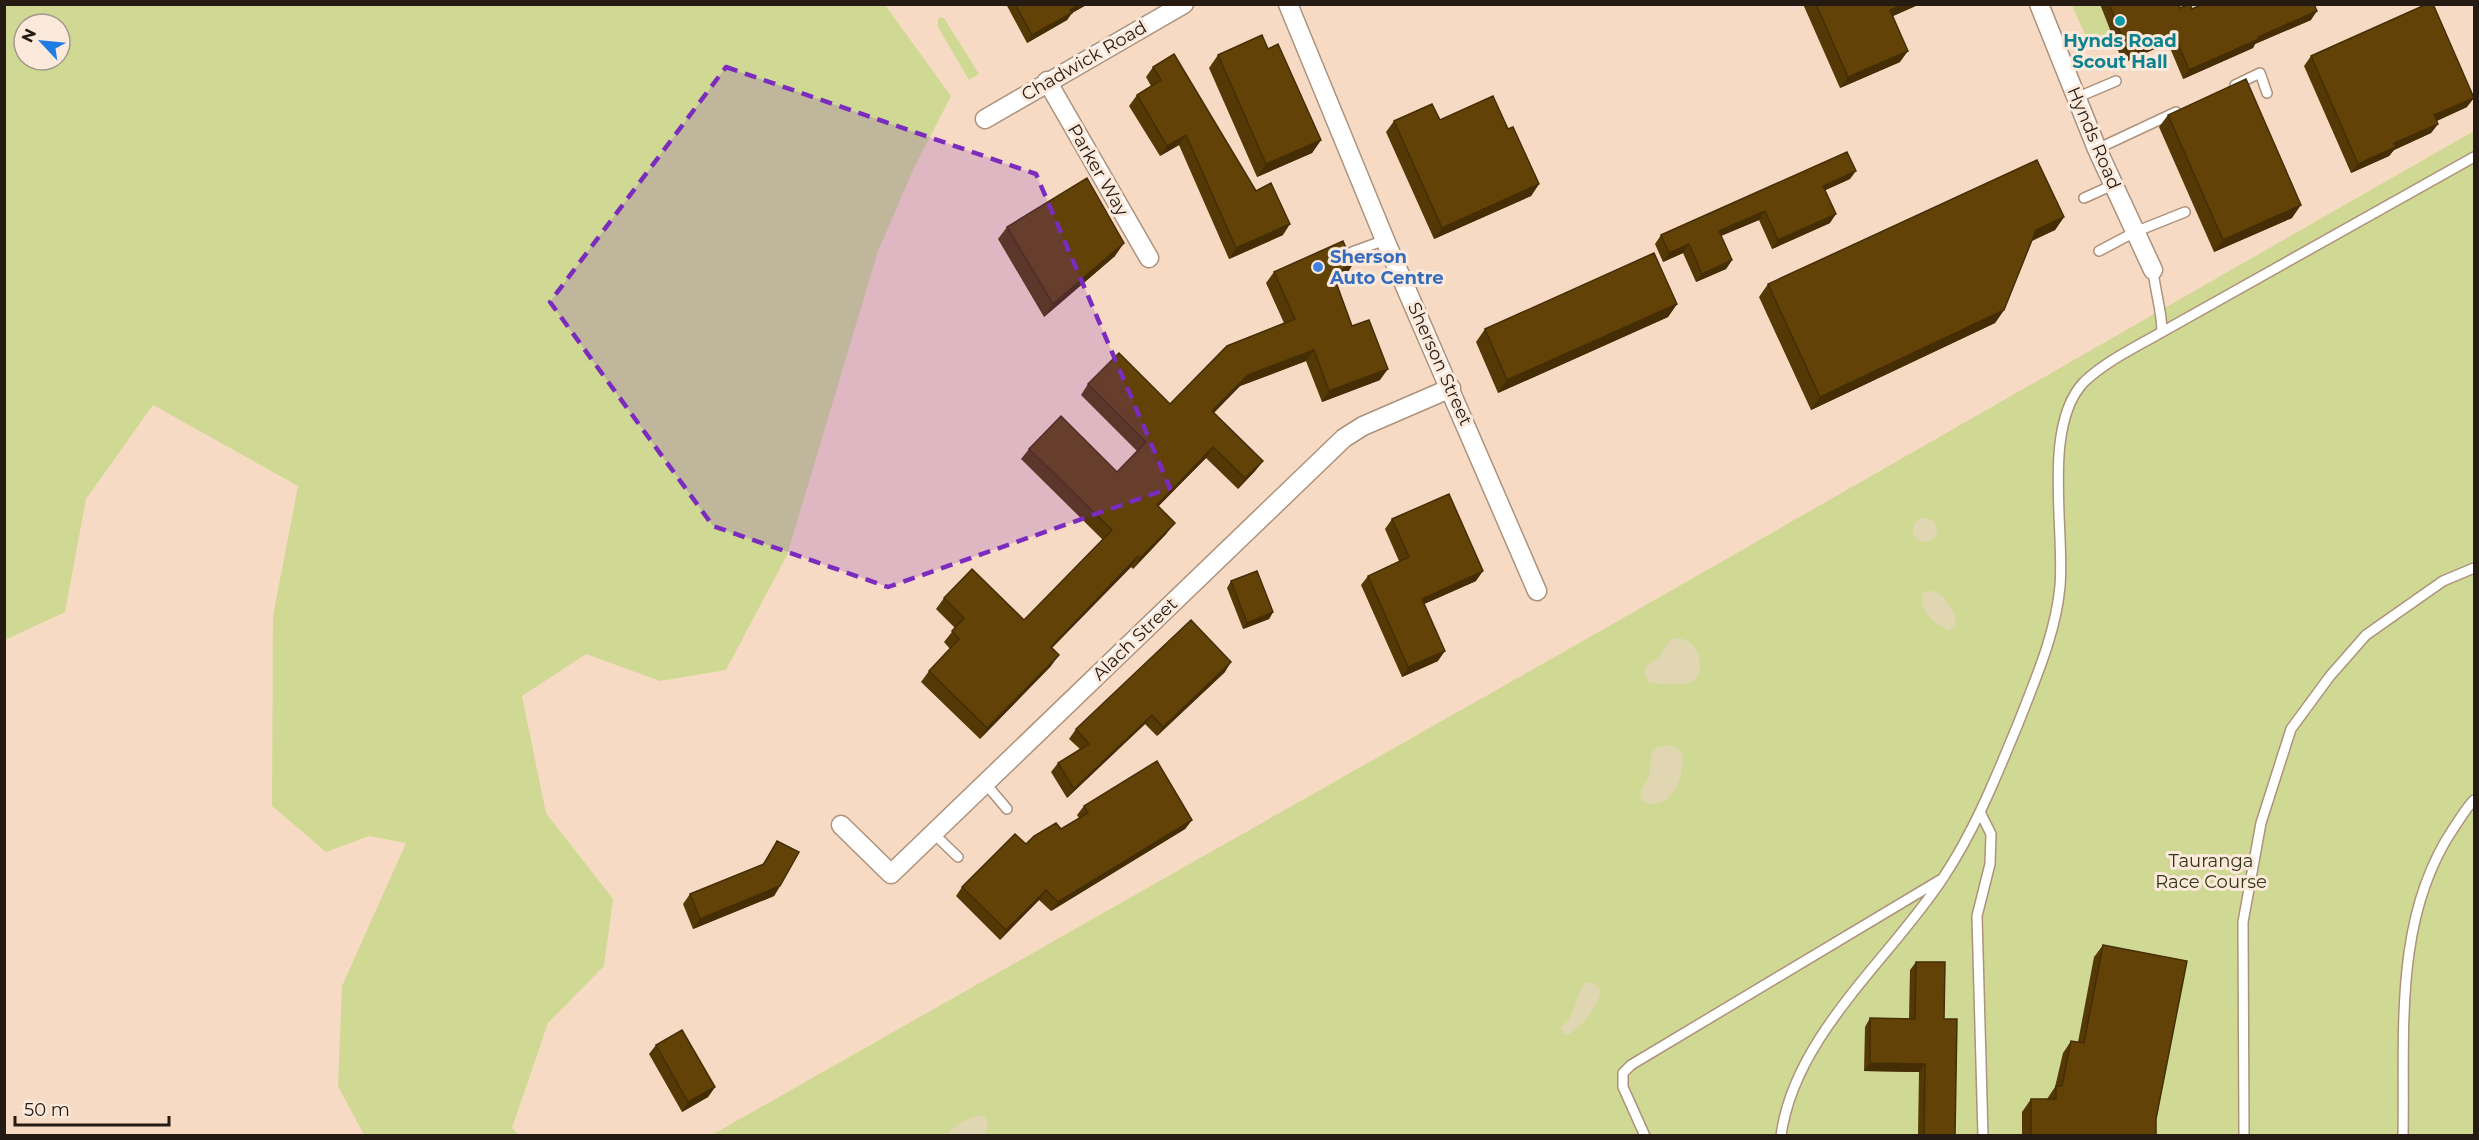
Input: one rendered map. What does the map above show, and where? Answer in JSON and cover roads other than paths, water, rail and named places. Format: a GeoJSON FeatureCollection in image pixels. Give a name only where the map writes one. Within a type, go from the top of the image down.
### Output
{"type":"FeatureCollection","features":[{"type":"Feature","properties":{"kind":"street","name":"Chadwick Road"},"geometry":{"type":"LineString","coordinates":[[985,119],[1047,81],[1184,4]]}},
{"type":"Feature","properties":{"kind":"street","name":"Sherson Street"},"geometry":{"type":"LineString","coordinates":[[1288,4],[1385,240],[1537,591]]}},
{"type":"Feature","properties":{"kind":"street","name":"Hynds Road"},"geometry":{"type":"LineString","coordinates":[[2039,4],[2097,149],[2153,270]]}},
{"type":"Feature","properties":{"kind":"street","name":"Parker Way"},"geometry":{"type":"LineString","coordinates":[[1047,81],[1149,258]]}},
{"type":"Feature","properties":{"kind":"street","name":"Alach Street"},"geometry":{"type":"LineString","coordinates":[[841,825],[891,874],[1344,438],[1363,426],[1451,388]]}},
{"type":"Feature","properties":{"kind":"lane"},"geometry":{"type":"LineString","coordinates":[[2230,87],[2260,73],[2267,93]]}},
{"type":"Feature","properties":{"kind":"lane"},"geometry":{"type":"LineString","coordinates":[[2076,98],[2116,81]]}},
{"type":"Feature","properties":{"kind":"lane"},"geometry":{"type":"LineString","coordinates":[[2097,149],[2189,106]]}},
{"type":"Feature","properties":{"kind":"lane"},"geometry":{"type":"LineString","coordinates":[[1781,1136],[1787,1107],[1800,1073],[1820,1039],[1944,878],[1981,814],[2019,721],[2056,611],[2060,585],[2060,449],[2067,410],[2076,392],[2099,370],[2162,332],[2475,157]]}},
{"type":"Feature","properties":{"kind":"lane"},"geometry":{"type":"LineString","coordinates":[[2084,198],[2113,185]]}},
{"type":"Feature","properties":{"kind":"lane"},"geometry":{"type":"LineString","coordinates":[[2099,251],[2135,232],[2185,212]]}},
{"type":"Feature","properties":{"kind":"lane"},"geometry":{"type":"LineString","coordinates":[[1352,252],[1385,240]]}},
{"type":"Feature","properties":{"kind":"lane"},"geometry":{"type":"LineString","coordinates":[[2153,270],[2156,298],[2162,315],[2162,332]]}},
{"type":"Feature","properties":{"kind":"lane"},"geometry":{"type":"LineString","coordinates":[[2244,1136],[2243,922],[2261,823],[2291,729],[2330,676],[2366,635],[2443,581],[2475,568]]}},
{"type":"Feature","properties":{"kind":"lane"},"geometry":{"type":"LineString","coordinates":[[985,783],[1007,809]]}},
{"type":"Feature","properties":{"kind":"lane"},"geometry":{"type":"LineString","coordinates":[[2403,1136],[2405,995],[2410,936],[2422,891],[2441,848],[2475,800]]}},
{"type":"Feature","properties":{"kind":"lane"},"geometry":{"type":"LineString","coordinates":[[1981,814],[1991,834],[1990,864],[1977,916],[1983,1136]]}},
{"type":"Feature","properties":{"kind":"lane"},"geometry":{"type":"LineString","coordinates":[[933,833],[958,857]]}},
{"type":"Feature","properties":{"kind":"lane"},"geometry":{"type":"LineString","coordinates":[[1645,1136],[1623,1087],[1623,1073],[1631,1065],[1944,878]]}},
{"type":"Feature","properties":{"kind":"place","name":"Hynds Road Scout Hall"},"geometry":{"type":"Point","coordinates":[2120,21]}},
{"type":"Feature","properties":{"kind":"place","name":"Sherson Auto Centre"},"geometry":{"type":"Point","coordinates":[1318,267]}},
{"type":"Feature","properties":{"kind":"park label","name":"Tauranga Race Course"},"geometry":{"type":"Point","coordinates":[2211,871]}}]}
